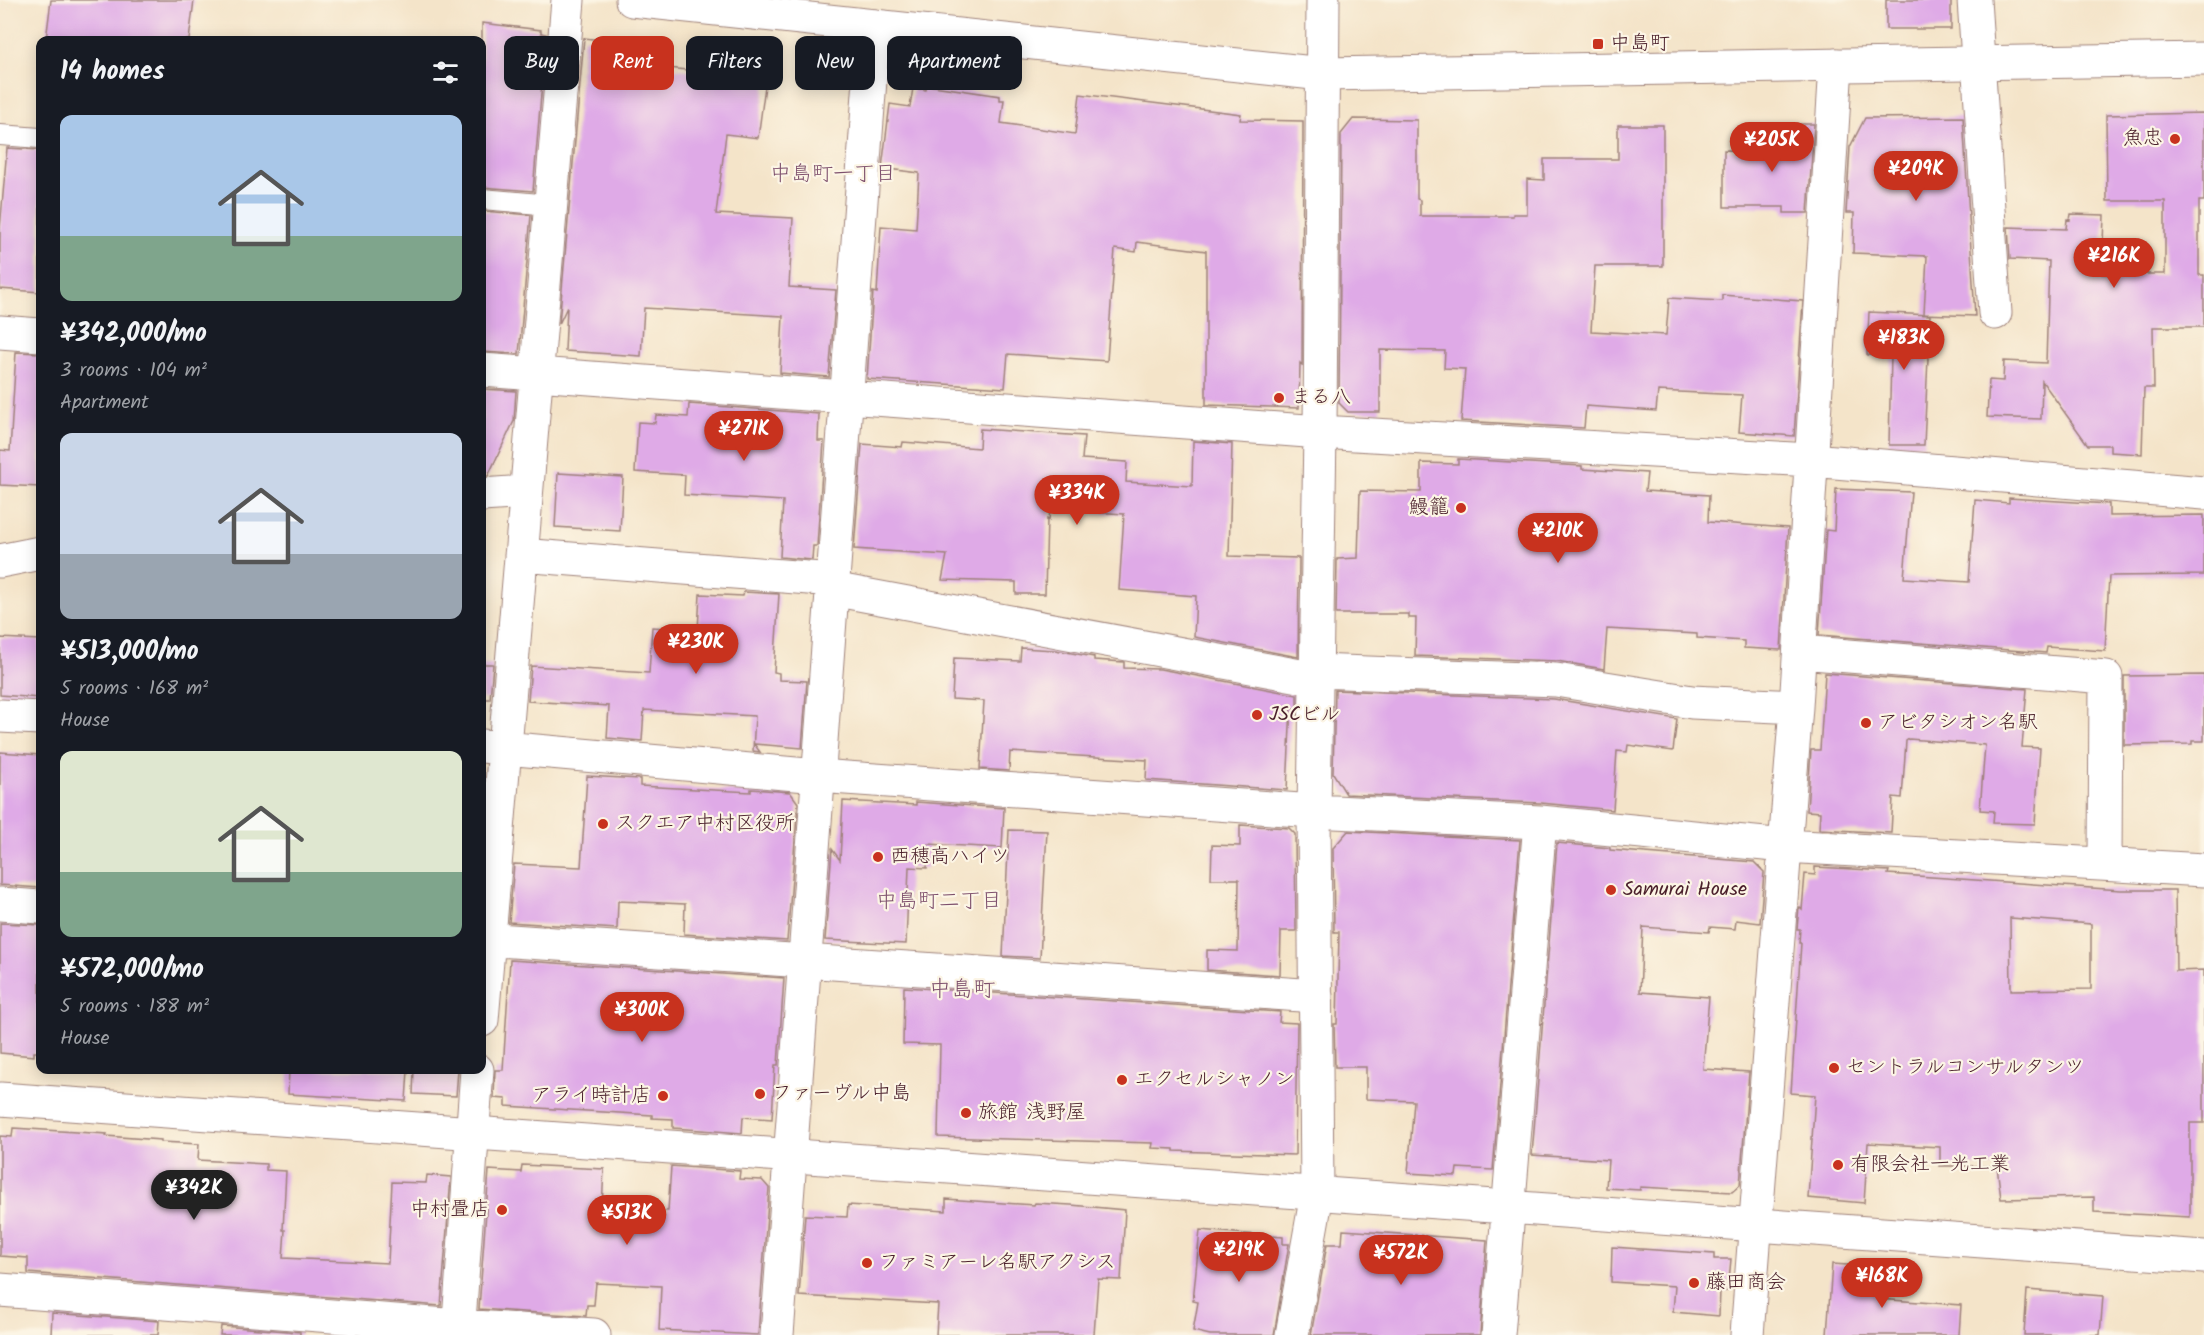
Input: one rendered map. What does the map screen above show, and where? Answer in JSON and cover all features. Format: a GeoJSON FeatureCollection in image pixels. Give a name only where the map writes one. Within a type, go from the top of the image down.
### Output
{"type":"FeatureCollection","features":[{"type":"Feature","properties":{"kind":"street"},"geometry":{"type":"LineString","coordinates":[[486,916],[493,747],[521,555],[568,0]]}},
{"type":"Feature","properties":{"kind":"street"},"geometry":{"type":"LineString","coordinates":[[632,0],[1323,74],[2204,59]]}},
{"type":"Feature","properties":{"kind":"street"},"geometry":{"type":"LineString","coordinates":[[1292,1335],[1317,1194],[1314,811],[1323,0]]}},
{"type":"Feature","properties":{"kind":"street"},"geometry":{"type":"LineString","coordinates":[[1974,0],[1995,313]]}},
{"type":"Feature","properties":{"kind":"street"},"geometry":{"type":"LineString","coordinates":[[777,1335],[874,26]]}},
{"type":"Feature","properties":{"kind":"street"},"geometry":{"type":"LineString","coordinates":[[1747,1335],[1800,652],[1836,65]]}},
{"type":"Feature","properties":{"kind":"street"},"geometry":{"type":"LineString","coordinates":[[0,332],[36,335]]}},
{"type":"Feature","properties":{"kind":"street"},"geometry":{"type":"LineString","coordinates":[[486,370],[846,395],[1320,432],[1812,460],[2204,493]]}},
{"type":"Feature","properties":{"kind":"street"},"geometry":{"type":"LineString","coordinates":[[486,495],[526,492]]}},
{"type":"Feature","properties":{"kind":"street"},"geometry":{"type":"LineString","coordinates":[[0,561],[36,554]]}},
{"type":"Feature","properties":{"kind":"street"},"geometry":{"type":"LineString","coordinates":[[521,555],[832,584],[1316,675],[1556,680],[1692,702],[1796,706]]}},
{"type":"Feature","properties":{"kind":"street"},"geometry":{"type":"LineString","coordinates":[[1800,652],[2106,677],[2105,864]]}},
{"type":"Feature","properties":{"kind":"street"},"geometry":{"type":"LineString","coordinates":[[0,716],[36,718]]}},
{"type":"Feature","properties":{"kind":"street"},"geometry":{"type":"LineString","coordinates":[[493,747],[818,776],[1314,811],[1540,822],[1785,846],[2204,870]]}},
{"type":"Feature","properties":{"kind":"street"},"geometry":{"type":"LineString","coordinates":[[1498,1335],[1540,822]]}},
{"type":"Feature","properties":{"kind":"street"},"geometry":{"type":"LineString","coordinates":[[0,904],[36,907]]}},
{"type":"Feature","properties":{"kind":"street"},"geometry":{"type":"LineString","coordinates":[[486,940],[1316,996]]}},
{"type":"Feature","properties":{"kind":"street"},"geometry":{"type":"LineString","coordinates":[[459,1331],[477,1074]]}},
{"type":"Feature","properties":{"kind":"street"},"geometry":{"type":"LineString","coordinates":[[0,1099],[2204,1257]]}},
{"type":"Feature","properties":{"kind":"street"},"geometry":{"type":"LineString","coordinates":[[0,1290],[459,1331],[594,1335]]}},
{"type":"Feature","properties":{"kind":"lane"},"geometry":{"type":"LineString","coordinates":[[0,135],[36,138]]}},
{"type":"Feature","properties":{"kind":"lane"},"geometry":{"type":"LineString","coordinates":[[486,199],[551,205]]}},
{"type":"Feature","properties":{"kind":"building"},"geometry":{"type":"Polygon","coordinates":[[[51,0],[194,0],[190,36],[46,36],[51,0]]]}},
{"type":"Feature","properties":{"kind":"building"},"geometry":{"type":"Polygon","coordinates":[[[1886,0],[1951,0],[1951,29],[1886,29],[1886,0]]]}},
{"type":"Feature","properties":{"kind":"building"},"geometry":{"type":"Polygon","coordinates":[[[482,23],[541,30],[541,33],[546,34],[546,36],[504,36],[504,90],[541,90],[533,191],[486,187],[486,36],[482,36],[482,23]]]}},
{"type":"Feature","properties":{"kind":"building"},"geometry":{"type":"Polygon","coordinates":[[[584,38],[591,39],[591,90],[674,90],[674,69],[686,70],[686,90],[764,90],[758,138],[726,134],[716,214],[793,218],[789,287],[836,290],[829,377],[780,373],[783,316],[644,308],[641,356],[565,351],[567,307],[559,324],[584,38]]]}},
{"type":"Feature","properties":{"kind":"building"},"geometry":{"type":"Polygon","coordinates":[[[913,90],[960,90],[1000,96],[1000,100],[1004,100],[1001,123],[1075,134],[1080,94],[1241,114],[1240,120],[1303,121],[1302,365],[1300,363],[1299,408],[1206,405],[1206,251],[1137,242],[1136,252],[1115,249],[1107,361],[1008,354],[1005,388],[867,379],[873,292],[877,293],[881,226],[916,229],[919,173],[882,168],[890,104],[910,107],[913,90]]]}},
{"type":"Feature","properties":{"kind":"building"},"geometry":{"type":"Polygon","coordinates":[[[2204,113],[2204,201],[2199,201],[2199,275],[2204,275],[2204,327],[2153,327],[2154,388],[2144,388],[2142,454],[2110,452],[2110,445],[2088,445],[2042,381],[2041,419],[1987,417],[1989,380],[2003,381],[2004,361],[2046,363],[2049,261],[2010,259],[2008,227],[2066,229],[2067,219],[2070,220],[2071,214],[2104,215],[2102,274],[2165,274],[2165,201],[2107,201],[2106,115],[2204,113]]]}},
{"type":"Feature","properties":{"kind":"building"},"geometry":{"type":"Polygon","coordinates":[[[1963,117],[1975,316],[1924,314],[1927,256],[1853,253],[1854,213],[1846,213],[1850,147],[1865,118],[1963,117]]]}},
{"type":"Feature","properties":{"kind":"building"},"geometry":{"type":"Polygon","coordinates":[[[1353,119],[1417,120],[1417,199],[1420,200],[1420,216],[1527,214],[1527,179],[1544,180],[1544,159],[1618,159],[1618,125],[1663,125],[1663,266],[1595,266],[1591,331],[1666,335],[1669,298],[1722,301],[1722,295],[1803,301],[1794,436],[1739,432],[1742,395],[1658,391],[1656,411],[1586,406],[1584,428],[1461,421],[1465,369],[1444,368],[1445,351],[1380,350],[1380,412],[1348,412],[1339,403],[1341,134],[1353,119]]]}},
{"type":"Feature","properties":{"kind":"building"},"geometry":{"type":"Polygon","coordinates":[[[1781,124],[1814,124],[1808,213],[1784,213],[1784,207],[1724,207],[1724,150],[1781,151],[1781,124]]]}},
{"type":"Feature","properties":{"kind":"building"},"geometry":{"type":"Polygon","coordinates":[[[7,148],[36,150],[36,292],[0,289],[0,229],[7,148]]]}},
{"type":"Feature","properties":{"kind":"building"},"geometry":{"type":"Polygon","coordinates":[[[486,211],[531,215],[519,354],[486,352],[486,211]]]}},
{"type":"Feature","properties":{"kind":"building"},"geometry":{"type":"Polygon","coordinates":[[[1869,312],[1930,315],[1924,445],[1889,445],[1891,356],[1867,355],[1869,312]]]}},
{"type":"Feature","properties":{"kind":"building"},"geometry":{"type":"Polygon","coordinates":[[[16,352],[36,353],[36,487],[0,485],[0,450],[10,451],[16,352]]]}},
{"type":"Feature","properties":{"kind":"building"},"geometry":{"type":"Polygon","coordinates":[[[486,389],[516,391],[514,421],[486,476],[486,389]]]}},
{"type":"Feature","properties":{"kind":"building"},"geometry":{"type":"Polygon","coordinates":[[[689,404],[819,414],[818,441],[824,441],[817,546],[813,546],[812,560],[780,557],[783,501],[684,495],[685,475],[635,472],[638,422],[655,423],[656,415],[688,417],[689,404]]]}},
{"type":"Feature","properties":{"kind":"building"},"geometry":{"type":"Polygon","coordinates":[[[980,429],[1084,436],[1082,459],[1127,462],[1126,482],[1192,486],[1193,441],[1232,444],[1229,556],[1299,558],[1298,657],[1194,637],[1196,596],[1119,590],[1124,514],[1050,509],[1049,520],[1047,519],[1045,594],[1016,594],[1016,582],[942,580],[947,555],[854,549],[862,444],[902,447],[903,442],[979,448],[980,429]]]}},
{"type":"Feature","properties":{"kind":"building"},"geometry":{"type":"Polygon","coordinates":[[[1458,459],[1582,466],[1582,469],[1647,473],[1645,491],[1709,495],[1708,522],[1788,528],[1781,650],[1744,648],[1744,641],[1697,638],[1697,634],[1607,629],[1604,669],[1557,661],[1415,656],[1416,618],[1409,618],[1409,614],[1336,614],[1337,559],[1358,558],[1360,491],[1421,492],[1421,463],[1458,464],[1458,459]]]}},
{"type":"Feature","properties":{"kind":"building"},"geometry":{"type":"Polygon","coordinates":[[[558,473],[623,477],[620,531],[555,527],[558,473]]]}},
{"type":"Feature","properties":{"kind":"building"},"geometry":{"type":"Polygon","coordinates":[[[1836,489],[1911,492],[1904,578],[1969,582],[1975,500],[2009,503],[2009,498],[2109,504],[2109,516],[2204,515],[2204,575],[2109,576],[2105,651],[2047,647],[2046,653],[1819,635],[1826,530],[1834,531],[1836,489]]]}},
{"type":"Feature","properties":{"kind":"building"},"geometry":{"type":"Polygon","coordinates":[[[744,592],[779,594],[774,672],[779,673],[779,680],[807,681],[802,748],[754,744],[760,752],[753,751],[755,716],[644,710],[642,741],[607,738],[609,706],[528,701],[531,666],[649,673],[652,627],[698,630],[700,594],[743,596],[744,592]]]}},
{"type":"Feature","properties":{"kind":"building"},"geometry":{"type":"Polygon","coordinates":[[[0,638],[36,640],[36,698],[0,695],[0,638]]]}},
{"type":"Feature","properties":{"kind":"building"},"geometry":{"type":"Polygon","coordinates":[[[1021,648],[1055,650],[1094,657],[1094,660],[1124,662],[1124,668],[1160,669],[1297,695],[1297,714],[1291,705],[1287,790],[1146,780],[1147,760],[1010,752],[1009,771],[980,769],[984,701],[952,699],[954,658],[1020,661],[1021,648]]]}},
{"type":"Feature","properties":{"kind":"building"},"geometry":{"type":"Polygon","coordinates":[[[486,664],[493,664],[490,699],[486,699],[486,664]]]}},
{"type":"Feature","properties":{"kind":"building"},"geometry":{"type":"Polygon","coordinates":[[[1825,673],[2027,689],[2022,747],[2040,748],[2035,824],[1993,823],[1994,811],[1980,810],[1985,745],[1909,739],[1906,741],[1902,798],[1893,797],[1891,833],[1819,829],[1820,812],[1807,811],[1811,750],[1820,750],[1825,673]]]}},
{"type":"Feature","properties":{"kind":"building"},"geometry":{"type":"Polygon","coordinates":[[[2204,675],[2204,741],[2192,741],[2192,744],[2124,745],[2124,676],[2204,675]]]}},
{"type":"Feature","properties":{"kind":"building"},"geometry":{"type":"Polygon","coordinates":[[[1335,690],[1554,699],[1677,719],[1673,751],[1628,745],[1627,752],[1617,751],[1613,810],[1541,803],[1346,794],[1333,773],[1335,690]]]}},
{"type":"Feature","properties":{"kind":"building"},"geometry":{"type":"Polygon","coordinates":[[[0,752],[36,755],[36,888],[0,885],[0,752]]]}},
{"type":"Feature","properties":{"kind":"building"},"geometry":{"type":"Polygon","coordinates":[[[587,776],[640,779],[640,786],[790,792],[798,803],[787,941],[684,934],[685,904],[618,901],[617,929],[509,922],[514,864],[581,867],[587,776]]]}},
{"type":"Feature","properties":{"kind":"building"},"geometry":{"type":"Polygon","coordinates":[[[843,801],[916,805],[916,802],[1004,808],[1002,848],[928,844],[927,868],[909,867],[906,944],[825,940],[832,849],[840,860],[843,801]]]}},
{"type":"Feature","properties":{"kind":"building"},"geometry":{"type":"Polygon","coordinates":[[[1240,825],[1289,828],[1295,834],[1296,931],[1281,931],[1280,975],[1207,970],[1207,950],[1238,951],[1239,879],[1211,879],[1212,845],[1240,846],[1240,825]]]}},
{"type":"Feature","properties":{"kind":"building"},"geometry":{"type":"Polygon","coordinates":[[[1009,830],[1047,831],[1040,958],[1003,956],[1009,830]]]}},
{"type":"Feature","properties":{"kind":"building"},"geometry":{"type":"Polygon","coordinates":[[[1348,831],[1520,840],[1493,1170],[1457,1168],[1456,1176],[1408,1173],[1414,1101],[1366,1099],[1366,1067],[1335,1067],[1334,1024],[1337,1024],[1339,932],[1334,932],[1333,848],[1348,831]]]}},
{"type":"Feature","properties":{"kind":"building"},"geometry":{"type":"Polygon","coordinates":[[[1557,843],[1610,848],[1610,850],[1754,862],[1764,872],[1760,923],[1736,920],[1735,929],[1710,927],[1709,932],[1643,927],[1640,992],[1709,997],[1703,1069],[1749,1072],[1740,1185],[1732,1192],[1640,1187],[1640,1190],[1606,1188],[1608,1160],[1532,1155],[1557,843]]]}},
{"type":"Feature","properties":{"kind":"building"},"geometry":{"type":"Polygon","coordinates":[[[1815,867],[2121,890],[2175,890],[2176,971],[2204,970],[2204,1123],[2190,1123],[2190,1217],[2094,1212],[2094,1197],[2001,1199],[1997,1166],[1940,1166],[1940,1147],[1868,1143],[1864,1203],[1808,1198],[1815,1095],[1791,1093],[1801,943],[1799,943],[1800,929],[1797,929],[1799,907],[1802,910],[1805,874],[1815,875],[1815,867]],[[2010,918],[2011,990],[2091,989],[2091,924],[2010,918]]]}},
{"type":"Feature","properties":{"kind":"building"},"geometry":{"type":"Polygon","coordinates":[[[0,923],[36,925],[36,1052],[34,1056],[0,1053],[0,923]]]}},
{"type":"Feature","properties":{"kind":"building"},"geometry":{"type":"Polygon","coordinates":[[[510,960],[784,978],[772,1119],[743,1117],[742,1133],[673,1128],[673,1119],[652,1118],[652,1115],[506,1106],[506,1099],[494,1098],[495,1070],[503,1070],[510,960]]]}},
{"type":"Feature","properties":{"kind":"building"},"geometry":{"type":"Polygon","coordinates":[[[904,987],[1280,1012],[1279,1022],[1297,1023],[1295,1155],[1174,1151],[1174,1149],[1152,1148],[1153,1143],[938,1137],[940,1045],[903,1044],[904,987]]]}},
{"type":"Feature","properties":{"kind":"building"},"geometry":{"type":"Polygon","coordinates":[[[289,1074],[408,1074],[406,1101],[288,1094],[289,1074]]]}},
{"type":"Feature","properties":{"kind":"building"},"geometry":{"type":"Polygon","coordinates":[[[414,1074],[458,1074],[456,1096],[413,1094],[414,1074]]]}},
{"type":"Feature","properties":{"kind":"building"},"geometry":{"type":"Polygon","coordinates":[[[13,1128],[107,1134],[106,1136],[199,1144],[198,1160],[266,1164],[266,1170],[286,1171],[283,1258],[388,1263],[392,1182],[426,1183],[427,1175],[451,1177],[441,1306],[28,1273],[28,1258],[0,1256],[0,1136],[12,1137],[13,1128]]]}},
{"type":"Feature","properties":{"kind":"building"},"geometry":{"type":"Polygon","coordinates":[[[522,1165],[604,1169],[602,1207],[668,1211],[671,1166],[740,1171],[739,1179],[762,1180],[769,1188],[758,1335],[659,1330],[661,1286],[596,1283],[594,1305],[587,1305],[586,1316],[479,1309],[489,1170],[521,1172],[522,1165]]]}},
{"type":"Feature","properties":{"kind":"building"},"geometry":{"type":"Polygon","coordinates":[[[946,1199],[1125,1210],[1121,1280],[1098,1279],[1094,1335],[936,1335],[938,1304],[799,1296],[805,1215],[847,1217],[848,1205],[946,1211],[946,1199]]]}},
{"type":"Feature","properties":{"kind":"building"},"geometry":{"type":"Polygon","coordinates":[[[1200,1230],[1283,1237],[1283,1244],[1289,1244],[1274,1335],[1210,1335],[1193,1331],[1198,1302],[1193,1301],[1200,1230]]]}},
{"type":"Feature","properties":{"kind":"building"},"geometry":{"type":"Polygon","coordinates":[[[1343,1230],[1487,1240],[1480,1335],[1311,1335],[1327,1244],[1342,1244],[1343,1230]]]}},
{"type":"Feature","properties":{"kind":"building"},"geometry":{"type":"Polygon","coordinates":[[[1612,1247],[1714,1254],[1714,1259],[1731,1259],[1728,1291],[1720,1291],[1719,1316],[1673,1312],[1675,1286],[1611,1282],[1612,1247]]]}},
{"type":"Feature","properties":{"kind":"building"},"geometry":{"type":"Polygon","coordinates":[[[1832,1264],[1879,1267],[1877,1299],[1961,1305],[1959,1335],[1827,1335],[1832,1264]]]}},
{"type":"Feature","properties":{"kind":"building"},"geometry":{"type":"Polygon","coordinates":[[[2027,1290],[2103,1296],[2100,1335],[2024,1335],[2027,1290]]]}},
{"type":"Feature","properties":{"kind":"building"},"geometry":{"type":"Polygon","coordinates":[[[52,1313],[159,1321],[158,1335],[51,1335],[52,1313]]]}},
{"type":"Feature","properties":{"kind":"building"},"geometry":{"type":"Polygon","coordinates":[[[221,1326],[300,1332],[300,1335],[220,1335],[221,1326]]]}},
{"type":"Feature","properties":{"kind":"place","name":"中島町"},"geometry":{"type":"Point","coordinates":[1598,44]}},
{"type":"Feature","properties":{"kind":"place","name":"魚忠"},"geometry":{"type":"Point","coordinates":[2175,139]}},
{"type":"Feature","properties":{"kind":"place","name":"まる八"},"geometry":{"type":"Point","coordinates":[1279,398]}},
{"type":"Feature","properties":{"kind":"place","name":"鰻籠"},"geometry":{"type":"Point","coordinates":[1461,508]}},
{"type":"Feature","properties":{"kind":"place","name":"JSCビル"},"geometry":{"type":"Point","coordinates":[1257,715]}},
{"type":"Feature","properties":{"kind":"place","name":"アビタシオン名駅"},"geometry":{"type":"Point","coordinates":[1866,723]}},
{"type":"Feature","properties":{"kind":"place","name":"スクエア中村区役所"},"geometry":{"type":"Point","coordinates":[603,824]}},
{"type":"Feature","properties":{"kind":"place","name":"西穂高ハイツ"},"geometry":{"type":"Point","coordinates":[878,857]}},
{"type":"Feature","properties":{"kind":"place","name":"Samurai House"},"geometry":{"type":"Point","coordinates":[1611,890]}},
{"type":"Feature","properties":{"kind":"place","name":"セントラルコンサルタンツ"},"geometry":{"type":"Point","coordinates":[1834,1068]}},
{"type":"Feature","properties":{"kind":"place","name":"エクセルシャノン"},"geometry":{"type":"Point","coordinates":[1122,1080]}},
{"type":"Feature","properties":{"kind":"place","name":"ファーヴル中島"},"geometry":{"type":"Point","coordinates":[760,1094]}},
{"type":"Feature","properties":{"kind":"place","name":"アライ時計店"},"geometry":{"type":"Point","coordinates":[663,1096]}},
{"type":"Feature","properties":{"kind":"place","name":"旅館 浅野屋"},"geometry":{"type":"Point","coordinates":[966,1113]}},
{"type":"Feature","properties":{"kind":"place","name":"有限会社一光工業"},"geometry":{"type":"Point","coordinates":[1838,1165]}},
{"type":"Feature","properties":{"kind":"place","name":"中村畳店"},"geometry":{"type":"Point","coordinates":[502,1210]}},
{"type":"Feature","properties":{"kind":"place","name":"ファミアーレ名駅アクシス"},"geometry":{"type":"Point","coordinates":[867,1263]}},
{"type":"Feature","properties":{"kind":"place","name":"藤田商会"},"geometry":{"type":"Point","coordinates":[1694,1283]}},
{"type":"Feature","properties":{"kind":"district","name":"中島町一丁目"},"geometry":{"type":"Point","coordinates":[833,174]}},
{"type":"Feature","properties":{"kind":"district","name":"中島町二丁目"},"geometry":{"type":"Point","coordinates":[939,901]}},
{"type":"Feature","properties":{"kind":"district","name":"中島町"},"geometry":{"type":"Point","coordinates":[962,990]}}]}
